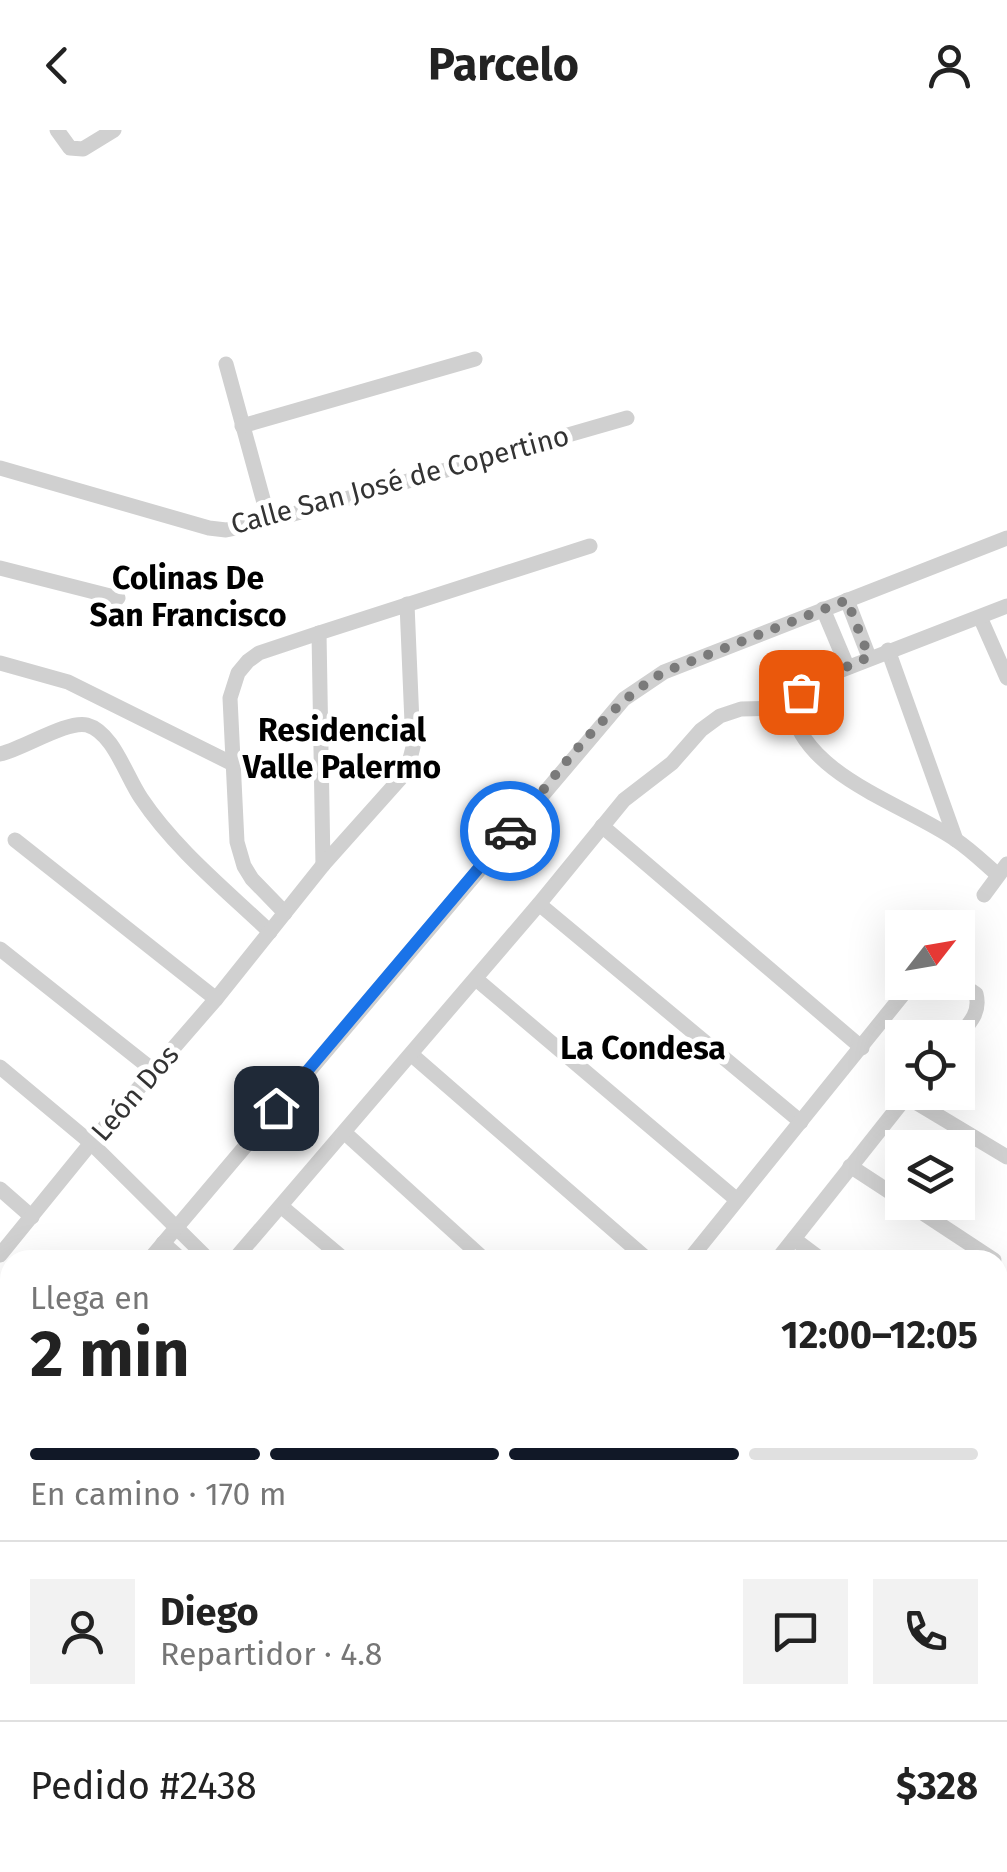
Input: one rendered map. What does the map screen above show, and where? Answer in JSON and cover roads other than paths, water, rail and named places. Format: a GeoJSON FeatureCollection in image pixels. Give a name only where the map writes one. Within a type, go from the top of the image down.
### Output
{"type":"FeatureCollection","features":[{"type":"Feature","properties":{"kind":"street"},"geometry":{"type":"LineString","coordinates":[[57,130],[65,143],[76,149],[90,147],[114,130]]}},
{"type":"Feature","properties":{"kind":"street"},"geometry":{"type":"LineString","coordinates":[[242,426],[475,359]]}},
{"type":"Feature","properties":{"kind":"street"},"geometry":{"type":"LineString","coordinates":[[226,364],[269,521]]}},
{"type":"Feature","properties":{"kind":"street","name":"Calle San José de Copertino"},"geometry":{"type":"LineString","coordinates":[[0,468],[226,530],[627,418]]}},
{"type":"Feature","properties":{"kind":"street"},"geometry":{"type":"LineString","coordinates":[[157,1250],[624,699],[664,672],[1007,538]]}},
{"type":"Feature","properties":{"kind":"street"},"geometry":{"type":"LineString","coordinates":[[285,913],[252,879],[239,854],[230,698],[238,673],[260,653],[590,546]]}},
{"type":"Feature","properties":{"kind":"street"},"geometry":{"type":"LineString","coordinates":[[0,568],[118,598]]}},
{"type":"Feature","properties":{"kind":"street"},"geometry":{"type":"LineString","coordinates":[[847,600],[869,657]]}},
{"type":"Feature","properties":{"kind":"street","name":"León Dos"},"geometry":{"type":"LineString","coordinates":[[4,1250],[216,999],[323,865],[407,771],[411,762],[407,604]]}},
{"type":"Feature","properties":{"kind":"street"},"geometry":{"type":"LineString","coordinates":[[984,894],[1002,869],[858,784],[815,754],[800,736],[792,708],[801,692],[816,680],[1007,606]]}},
{"type":"Feature","properties":{"kind":"street"},"geometry":{"type":"LineString","coordinates":[[824,608],[848,666]]}},
{"type":"Feature","properties":{"kind":"street"},"geometry":{"type":"LineString","coordinates":[[980,617],[1007,678]]}},
{"type":"Feature","properties":{"kind":"street"},"geometry":{"type":"LineString","coordinates":[[319,633],[323,865]]}},
{"type":"Feature","properties":{"kind":"street"},"geometry":{"type":"LineString","coordinates":[[888,650],[956,840]]}},
{"type":"Feature","properties":{"kind":"street"},"geometry":{"type":"LineString","coordinates":[[0,663],[68,682],[232,764]]}},
{"type":"Feature","properties":{"kind":"street"},"geometry":{"type":"LineString","coordinates":[[243,1250],[624,800],[672,763],[710,721],[741,710],[792,708]]}},
{"type":"Feature","properties":{"kind":"street"},"geometry":{"type":"LineString","coordinates":[[108,737],[122,710]]}},
{"type":"Feature","properties":{"kind":"street"},"geometry":{"type":"LineString","coordinates":[[0,754],[82,724],[93,727],[108,737],[128,779],[161,824],[270,932]]}},
{"type":"Feature","properties":{"kind":"street"},"geometry":{"type":"LineString","coordinates":[[602,826],[862,1048]]}},
{"type":"Feature","properties":{"kind":"street"},"geometry":{"type":"LineString","coordinates":[[15,840],[216,999]]}},
{"type":"Feature","properties":{"kind":"street"},"geometry":{"type":"LineString","coordinates":[[539,904],[801,1122]]}},
{"type":"Feature","properties":{"kind":"street"},"geometry":{"type":"LineString","coordinates":[[0,948],[154,1071]]}},
{"type":"Feature","properties":{"kind":"street"},"geometry":{"type":"LineString","coordinates":[[476,979],[737,1200]]}},
{"type":"Feature","properties":{"kind":"street"},"geometry":{"type":"LineString","coordinates":[[972,1020],[978,1007],[975,993]]}},
{"type":"Feature","properties":{"kind":"street"},"geometry":{"type":"LineString","coordinates":[[697,1250],[899,1000]]}},
{"type":"Feature","properties":{"kind":"street"},"geometry":{"type":"LineString","coordinates":[[412,1054],[637,1250]]}},
{"type":"Feature","properties":{"kind":"street"},"geometry":{"type":"LineString","coordinates":[[0,1067],[91,1143],[199,1250]]}},
{"type":"Feature","properties":{"kind":"street"},"geometry":{"type":"LineString","coordinates":[[785,1250],[896,1110]]}},
{"type":"Feature","properties":{"kind":"street"},"geometry":{"type":"LineString","coordinates":[[932,1110],[1007,1157]]}},
{"type":"Feature","properties":{"kind":"street"},"geometry":{"type":"LineString","coordinates":[[344,1133],[474,1250]]}},
{"type":"Feature","properties":{"kind":"street"},"geometry":{"type":"LineString","coordinates":[[850,1166],[885,1189]]}},
{"type":"Feature","properties":{"kind":"street"},"geometry":{"type":"LineString","coordinates":[[0,1190],[32,1218]]}},
{"type":"Feature","properties":{"kind":"street"},"geometry":{"type":"LineString","coordinates":[[282,1208],[333,1250]]}},
{"type":"Feature","properties":{"kind":"street"},"geometry":{"type":"LineString","coordinates":[[934,1220],[981,1250]]}},
{"type":"Feature","properties":{"kind":"street"},"geometry":{"type":"LineString","coordinates":[[794,1239],[809,1250]]}},
{"type":"Feature","properties":{"kind":"street"},"geometry":{"type":"LineString","coordinates":[[163,1243],[171,1250]]}},
{"type":"Feature","properties":{"kind":"district","name":"Colinas De San Francisco"},"geometry":{"type":"Point","coordinates":[188,596]}},
{"type":"Feature","properties":{"kind":"district","name":"Residencial Valle Palermo"},"geometry":{"type":"Point","coordinates":[342,748]}},
{"type":"Feature","properties":{"kind":"district","name":"La Condesa"},"geometry":{"type":"Point","coordinates":[643,1048]}}]}
